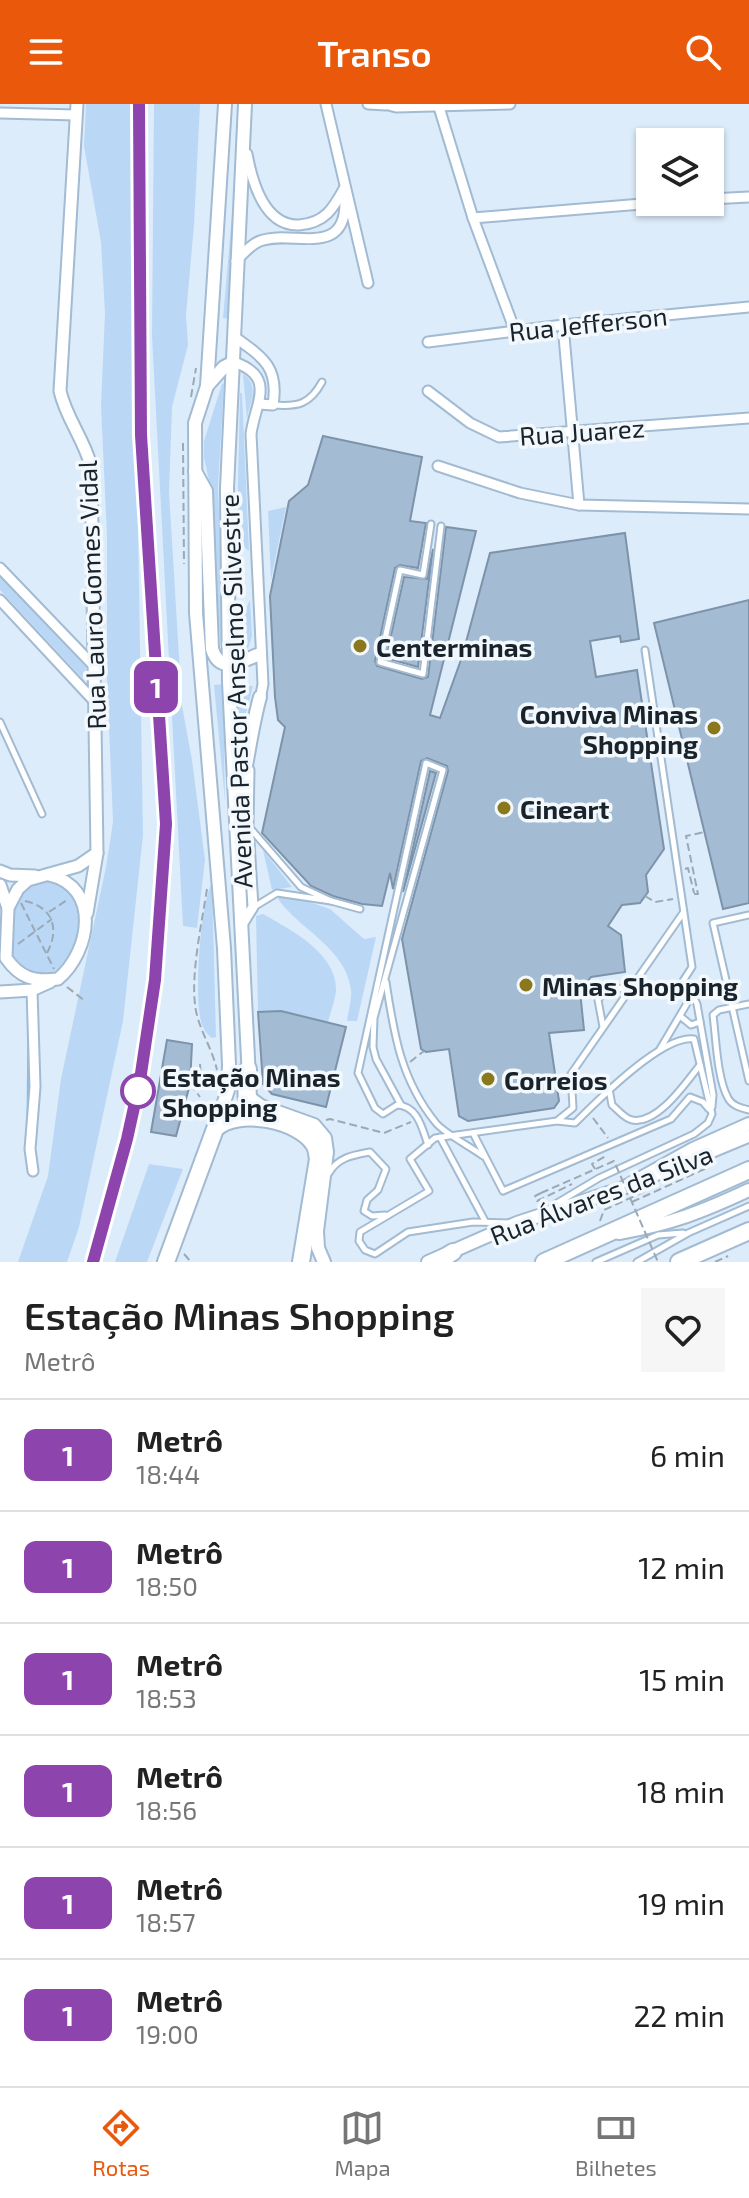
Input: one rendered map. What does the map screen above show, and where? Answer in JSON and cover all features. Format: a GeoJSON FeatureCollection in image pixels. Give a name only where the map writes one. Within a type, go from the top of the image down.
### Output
{"type":"FeatureCollection","features":[{"type":"Feature","properties":{"kind":"highway"},"geometry":{"type":"LineString","coordinates":[[248,1069],[246,1101],[251,1113],[259,1113],[300,1130],[314,1145],[318,1159],[301,1262]]}},
{"type":"Feature","properties":{"kind":"highway"},"geometry":{"type":"LineString","coordinates":[[170,1259],[215,1129],[232,1118],[259,1113]]}},
{"type":"Feature","properties":{"kind":"highway"},"geometry":{"type":"LineString","coordinates":[[543,1261],[749,1170]]}},
{"type":"Feature","properties":{"kind":"highway"},"geometry":{"type":"LineString","coordinates":[[679,1262],[749,1231]]}},
{"type":"Feature","properties":{"kind":"highway"},"geometry":{"type":"LineString","coordinates":[[437,1262],[453,1252]]}},
{"type":"Feature","properties":{"kind":"main road","name":"Avenida Pastor Anselmo Silvestre"},"geometry":{"type":"LineString","coordinates":[[215,1129],[228,1090],[229,1065],[223,933],[196,613],[194,468],[195,423],[207,386],[225,104]]}},
{"type":"Feature","properties":{"kind":"main road","name":"Avenida Pastor Anselmo Silvestre"},"geometry":{"type":"LineString","coordinates":[[245,104],[227,488],[230,666],[248,1069]]}},
{"type":"Feature","properties":{"kind":"main road"},"geometry":{"type":"LineString","coordinates":[[207,386],[224,367],[234,362]]}},
{"type":"Feature","properties":{"kind":"main road"},"geometry":{"type":"LineString","coordinates":[[194,468],[206,491],[212,649],[219,662],[230,666],[260,654]]}},
{"type":"Feature","properties":{"kind":"main road"},"geometry":{"type":"LineString","coordinates":[[237,805],[260,697]]}},
{"type":"Feature","properties":{"kind":"main road"},"geometry":{"type":"LineString","coordinates":[[259,1113],[314,1125],[325,1138],[327,1152],[317,1231],[318,1248],[324,1262]]}},
{"type":"Feature","properties":{"kind":"main road"},"geometry":{"type":"LineString","coordinates":[[623,1188],[693,1149],[749,1124]]}},
{"type":"Feature","properties":{"kind":"main road","name":"Rua Álvares da Silva"},"geometry":{"type":"LineString","coordinates":[[428,1262],[538,1215],[623,1188]]}},
{"type":"Feature","properties":{"kind":"main road"},"geometry":{"type":"LineString","coordinates":[[600,1236],[654,1227],[694,1215],[749,1190]]}},
{"type":"Feature","properties":{"kind":"street"},"geometry":{"type":"LineString","coordinates":[[326,104],[368,283]]}},
{"type":"Feature","properties":{"kind":"street"},"geometry":{"type":"LineString","coordinates":[[368,104],[510,104]]}},
{"type":"Feature","properties":{"kind":"street"},"geometry":{"type":"LineString","coordinates":[[439,105],[473,218],[515,331]]}},
{"type":"Feature","properties":{"kind":"street"},"geometry":{"type":"LineString","coordinates":[[0,113],[77,109]]}},
{"type":"Feature","properties":{"kind":"street","name":"Rua Lauro Gomes Vidal"},"geometry":{"type":"LineString","coordinates":[[55,973],[70,967],[79,950],[97,853],[91,466],[80,434],[63,405],[60,391],[77,109]]}},
{"type":"Feature","properties":{"kind":"street"},"geometry":{"type":"LineString","coordinates":[[242,134],[251,174],[264,205],[277,219],[292,225],[311,224],[324,218],[345,187]]}},
{"type":"Feature","properties":{"kind":"street"},"geometry":{"type":"LineString","coordinates":[[236,261],[256,242],[272,237],[317,240],[338,228],[345,217],[345,187]]}},
{"type":"Feature","properties":{"kind":"street"},"geometry":{"type":"LineString","coordinates":[[724,198],[749,197]]}},
{"type":"Feature","properties":{"kind":"street"},"geometry":{"type":"LineString","coordinates":[[473,218],[636,204]]}},
{"type":"Feature","properties":{"kind":"street","name":"Rua Jefferson"},"geometry":{"type":"LineString","coordinates":[[428,342],[749,307]]}},
{"type":"Feature","properties":{"kind":"street"},"geometry":{"type":"LineString","coordinates":[[563,325],[579,505]]}},
{"type":"Feature","properties":{"kind":"street"},"geometry":{"type":"LineString","coordinates":[[236,338],[264,360],[273,372],[276,386],[273,405],[259,404]]}},
{"type":"Feature","properties":{"kind":"street","name":"Avenida Pastor Anselmo Silvestre"},"geometry":{"type":"LineString","coordinates":[[234,362],[249,367],[260,383],[259,404],[251,434],[263,684],[249,770],[248,826],[253,907],[243,923]]}},
{"type":"Feature","properties":{"kind":"street","name":"Rua Juarez"},"geometry":{"type":"LineString","coordinates":[[428,391],[470,423],[499,437],[749,418]]}},
{"type":"Feature","properties":{"kind":"street"},"geometry":{"type":"LineString","coordinates":[[438,466],[520,493],[579,505],[749,509]]}},
{"type":"Feature","properties":{"kind":"street"},"geometry":{"type":"LineString","coordinates":[[0,568],[94,666]]}},
{"type":"Feature","properties":{"kind":"street"},"geometry":{"type":"LineString","coordinates":[[0,600],[95,702]]}},
{"type":"Feature","properties":{"kind":"street"},"geometry":{"type":"LineString","coordinates":[[55,973],[26,978],[3,963],[8,908],[18,889],[28,880],[78,866],[97,853]]}},
{"type":"Feature","properties":{"kind":"street"},"geometry":{"type":"LineString","coordinates":[[0,871],[10,875],[61,878],[76,889],[87,913]]}},
{"type":"Feature","properties":{"kind":"street"},"geometry":{"type":"LineString","coordinates":[[0,885],[8,908]]}},
{"type":"Feature","properties":{"kind":"street"},"geometry":{"type":"LineString","coordinates":[[0,992],[32,990],[55,973]]}},
{"type":"Feature","properties":{"kind":"street"},"geometry":{"type":"LineString","coordinates":[[32,990],[35,1087],[30,1149],[33,1171]]}},
{"type":"Feature","properties":{"kind":"street","name":"Rua Álvares da Silva"},"geometry":{"type":"LineString","coordinates":[[623,1188],[749,1136]]}},
{"type":"Feature","properties":{"kind":"lane"},"geometry":{"type":"LineString","coordinates":[[273,405],[304,403],[315,395],[322,382]]}},
{"type":"Feature","properties":{"kind":"lane"},"geometry":{"type":"LineString","coordinates":[[431,524],[423,575],[400,570],[380,662],[423,674],[441,526]]}},
{"type":"Feature","properties":{"kind":"lane"},"geometry":{"type":"LineString","coordinates":[[538,1215],[599,1178],[694,1134],[708,1123],[712,1114],[713,1095],[697,1004],[681,984],[692,967],[645,650]]}},
{"type":"Feature","properties":{"kind":"lane"},"geometry":{"type":"LineString","coordinates":[[0,722],[42,814]]}},
{"type":"Feature","properties":{"kind":"lane"},"geometry":{"type":"LineString","coordinates":[[0,742],[7,738]]}},
{"type":"Feature","properties":{"kind":"lane"},"geometry":{"type":"LineString","coordinates":[[401,1105],[383,1114],[375,1108],[358,1073],[426,763],[443,770],[374,1018],[373,1047],[376,1059],[401,1105],[409,1108],[418,1119],[428,1145]]}},
{"type":"Feature","properties":{"kind":"lane"},"geometry":{"type":"LineString","coordinates":[[248,826],[301,887],[331,901]]}},
{"type":"Feature","properties":{"kind":"lane"},"geometry":{"type":"LineString","coordinates":[[253,907],[277,893],[360,909]]}},
{"type":"Feature","properties":{"kind":"lane"},"geometry":{"type":"LineString","coordinates":[[557,1121],[573,1108],[571,1074],[683,912]]}},
{"type":"Feature","properties":{"kind":"lane"},"geometry":{"type":"LineString","coordinates":[[749,915],[713,923],[749,1081]]}},
{"type":"Feature","properties":{"kind":"lane"},"geometry":{"type":"LineString","coordinates":[[385,977],[396,1049],[402,1067],[437,1124],[483,1157]]}},
{"type":"Feature","properties":{"kind":"lane"},"geometry":{"type":"LineString","coordinates":[[603,1028],[598,1000],[604,992],[632,986]]}},
{"type":"Feature","properties":{"kind":"lane"},"geometry":{"type":"LineString","coordinates":[[658,1053],[692,994]]}},
{"type":"Feature","properties":{"kind":"lane"},"geometry":{"type":"LineString","coordinates":[[749,1004],[719,1010],[713,1015],[720,1071],[728,1098],[738,1108],[749,1110]]}},
{"type":"Feature","properties":{"kind":"lane"},"geometry":{"type":"LineString","coordinates":[[680,1016],[691,1025],[712,1114]]}},
{"type":"Feature","properties":{"kind":"lane"},"geometry":{"type":"LineString","coordinates":[[691,1025],[700,1022]]}},
{"type":"Feature","properties":{"kind":"lane"},"geometry":{"type":"LineString","coordinates":[[517,1223],[485,1222],[408,1232],[375,1254],[365,1250],[359,1241],[360,1232],[429,1191],[410,1159],[418,1150],[440,1137],[557,1121],[575,1123],[609,1089],[676,1040],[686,1037],[694,1039]]}},
{"type":"Feature","properties":{"kind":"lane"},"geometry":{"type":"LineString","coordinates":[[609,1089],[612,1105],[630,1120],[638,1120],[665,1108],[701,1064]]}},
{"type":"Feature","properties":{"kind":"lane"},"geometry":{"type":"LineString","coordinates":[[473,1133],[503,1191],[671,1119],[690,1097],[703,1102],[712,1114]]}},
{"type":"Feature","properties":{"kind":"lane"},"geometry":{"type":"LineString","coordinates":[[440,1137],[485,1222]]}},
{"type":"Feature","properties":{"kind":"lane"},"geometry":{"type":"LineString","coordinates":[[323,1184],[334,1164],[349,1156],[370,1152],[386,1169],[378,1190],[367,1200],[364,1211],[372,1216],[387,1215]]}},
{"type":"Feature","properties":{"kind":"lane"},"geometry":{"type":"LineString","coordinates":[[637,1262],[688,1233],[749,1206]]}},
{"type":"Feature","properties":{"kind":"lane"},"geometry":{"type":"LineString","coordinates":[[596,1262],[658,1235],[688,1233]]}},
{"type":"Feature","properties":{"kind":"path"},"geometry":{"type":"LineString","coordinates":[[189,407],[197,364]]}},
{"type":"Feature","properties":{"kind":"path"},"geometry":{"type":"LineString","coordinates":[[183,436],[181,506],[184,563]]}},
{"type":"Feature","properties":{"kind":"path"},"geometry":{"type":"LineString","coordinates":[[680,893],[698,894],[686,836],[705,832]]}},
{"type":"Feature","properties":{"kind":"path"},"geometry":{"type":"LineString","coordinates":[[645,896],[655,902],[689,888],[685,869],[688,868],[694,894]]}},
{"type":"Feature","properties":{"kind":"path"},"geometry":{"type":"LineString","coordinates":[[209,878],[195,1003],[200,1025],[213,1050],[218,1080]]}},
{"type":"Feature","properties":{"kind":"path"},"geometry":{"type":"LineString","coordinates":[[48,913],[71,897]]}},
{"type":"Feature","properties":{"kind":"path"},"geometry":{"type":"LineString","coordinates":[[20,901],[55,973],[85,1001]]}},
{"type":"Feature","properties":{"kind":"path"},"geometry":{"type":"LineString","coordinates":[[29,902],[48,913],[52,919],[55,930],[47,954]]}},
{"type":"Feature","properties":{"kind":"path"},"geometry":{"type":"LineString","coordinates":[[14,947],[52,919]]}},
{"type":"Feature","properties":{"kind":"path"},"geometry":{"type":"LineString","coordinates":[[586,984],[601,996]]}},
{"type":"Feature","properties":{"kind":"path"},"geometry":{"type":"LineString","coordinates":[[402,1067],[424,1051]]}},
{"type":"Feature","properties":{"kind":"path"},"geometry":{"type":"LineString","coordinates":[[200,1064],[201,1077]]}},
{"type":"Feature","properties":{"kind":"path"},"geometry":{"type":"LineString","coordinates":[[190,1084],[200,1097]]}},
{"type":"Feature","properties":{"kind":"path"},"geometry":{"type":"LineString","coordinates":[[314,1125],[330,1119],[384,1133],[418,1119]]}},
{"type":"Feature","properties":{"kind":"path"},"geometry":{"type":"LineString","coordinates":[[541,1193],[614,1161],[658,1262]]}},
{"type":"Feature","properties":{"kind":"path"},"geometry":{"type":"LineString","coordinates":[[600,1236],[600,1216],[604,1210],[707,1163],[709,1167],[632,1202]]}},
{"type":"Feature","properties":{"kind":"path"},"geometry":{"type":"LineString","coordinates":[[715,1262],[728,1256]]}},
{"type":"Feature","properties":{"kind":"shaded area"},"geometry":{"type":"Polygon","coordinates":[[[86,104],[135,104],[134,275],[143,835],[123,1021],[79,1227],[67,1262],[18,1262],[48,1176],[61,1079],[113,822],[101,406],[105,313],[101,242],[84,146],[86,104]]]}},
{"type":"Feature","properties":{"kind":"shaded area"},"geometry":{"type":"Polygon","coordinates":[[[154,104],[200,104],[186,315],[188,345],[172,407],[169,492],[182,706],[205,860],[197,928],[183,926],[152,336],[154,104]]]}},
{"type":"Feature","properties":{"kind":"shaded area"},"geometry":{"type":"Polygon","coordinates":[[[239,135],[230,319],[223,318],[239,135]]]}},
{"type":"Feature","properties":{"kind":"shaded area"},"geometry":{"type":"Polygon","coordinates":[[[243,374],[253,389],[247,419],[243,374]]]}},
{"type":"Feature","properties":{"kind":"shaded area"},"geometry":{"type":"Polygon","coordinates":[[[224,383],[218,486],[225,655],[222,657],[216,596],[214,505],[204,457],[204,441],[224,383]]]}},
{"type":"Feature","properties":{"kind":"shaded area"},"geometry":{"type":"Polygon","coordinates":[[[240,393],[249,551],[243,546],[237,530],[240,393]]]}},
{"type":"Feature","properties":{"kind":"shaded area"},"geometry":{"type":"Polygon","coordinates":[[[286,507],[271,580],[268,511],[286,507]]]}},
{"type":"Feature","properties":{"kind":"shaded area"},"geometry":{"type":"Polygon","coordinates":[[[0,576],[86,667],[85,681],[0,590],[0,576]]]}},
{"type":"Feature","properties":{"kind":"shaded area"},"geometry":{"type":"Polygon","coordinates":[[[250,600],[252,636],[248,649],[241,649],[241,619],[250,600]]]}},
{"type":"Feature","properties":{"kind":"shaded area"},"geometry":{"type":"Polygon","coordinates":[[[223,684],[225,801],[214,685],[223,684]]]}},
{"type":"Feature","properties":{"kind":"shaded area"},"geometry":{"type":"Polygon","coordinates":[[[240,686],[253,686],[243,725],[247,727],[246,754],[241,768],[237,700],[240,686]]]}},
{"type":"Feature","properties":{"kind":"shaded area"},"geometry":{"type":"Polygon","coordinates":[[[263,850],[292,887],[272,890],[263,850]]]}},
{"type":"Feature","properties":{"kind":"shaded area"},"geometry":{"type":"Polygon","coordinates":[[[50,879],[65,887],[74,900],[78,916],[77,934],[64,964],[52,973],[37,976],[11,960],[12,920],[18,899],[24,891],[50,879]]]}},
{"type":"Feature","properties":{"kind":"shaded area"},"geometry":{"type":"Polygon","coordinates":[[[212,883],[216,1037],[212,1038],[201,1023],[198,988],[204,909],[212,883]]]}},
{"type":"Feature","properties":{"kind":"shaded area"},"geometry":{"type":"Polygon","coordinates":[[[281,897],[330,909],[364,939],[376,937],[357,1021],[347,1021],[351,990],[341,962],[287,910],[278,899],[281,897]]]}},
{"type":"Feature","properties":{"kind":"shaded area"},"geometry":{"type":"Polygon","coordinates":[[[263,914],[311,945],[329,966],[335,978],[336,991],[328,1023],[281,1011],[258,1012],[256,916],[263,914]]]}},
{"type":"Feature","properties":{"kind":"shaded area"},"geometry":{"type":"Polygon","coordinates":[[[149,1164],[183,1169],[147,1262],[115,1262],[149,1164]]]}},
{"type":"Feature","properties":{"kind":"building"},"geometry":{"type":"Polygon","coordinates":[[[323,436],[422,457],[410,521],[426,523],[418,568],[400,565],[395,568],[375,661],[377,666],[422,679],[428,677],[446,527],[476,531],[430,715],[440,718],[462,657],[490,553],[625,533],[639,639],[621,642],[620,636],[590,641],[596,677],[637,670],[664,849],[646,875],[648,892],[640,903],[622,905],[608,926],[621,935],[625,972],[591,977],[580,991],[584,1030],[549,1033],[559,1101],[554,1108],[468,1121],[459,1116],[449,1049],[426,1052],[421,1049],[402,939],[447,766],[427,758],[421,761],[393,889],[390,873],[382,906],[333,896],[311,886],[262,833],[285,727],[278,720],[275,697],[270,596],[289,501],[308,485],[323,436]]]}},
{"type":"Feature","properties":{"kind":"building"},"geometry":{"type":"Polygon","coordinates":[[[433,549],[418,667],[386,658],[404,577],[427,579],[433,549]]]}},
{"type":"Feature","properties":{"kind":"building","name":"Conviva Minas Shopping"},"geometry":{"type":"Polygon","coordinates":[[[749,600],[749,903],[723,909],[654,623],[749,600]]]}},
{"type":"Feature","properties":{"kind":"building"},"geometry":{"type":"Polygon","coordinates":[[[430,771],[436,773],[403,892],[430,771]]]}},
{"type":"Feature","properties":{"kind":"building"},"geometry":{"type":"Polygon","coordinates":[[[281,1011],[346,1027],[326,1107],[272,1094],[263,1084],[258,1012],[281,1011]]]}},
{"type":"Feature","properties":{"kind":"building","name":"Estação Minas Shopping"},"geometry":{"type":"Polygon","coordinates":[[[167,1040],[192,1044],[190,1084],[176,1136],[151,1132],[167,1040]]]}},
{"type":"Feature","properties":{"kind":"waterway"},"geometry":{"type":"LineString","coordinates":[[28,1118],[29,1025]]}},
{"type":"Feature","properties":{"kind":"railway"},"geometry":{"type":"LineString","coordinates":[[93,1262],[140,1080],[155,980],[166,824],[141,435],[139,104]]}},
{"type":"Feature","properties":{"kind":"metro line","name":"1"},"geometry":{"type":"LineString","coordinates":[[93,1262],[103,1233],[140,1080],[155,980],[166,824],[141,435],[139,104]]}},
{"type":"Feature","properties":{"kind":"place","name":"Centerminas"},"geometry":{"type":"Point","coordinates":[360,646]}},
{"type":"Feature","properties":{"kind":"place","name":"Conviva Minas Shopping"},"geometry":{"type":"Point","coordinates":[714,728]}},
{"type":"Feature","properties":{"kind":"place","name":"Cineart"},"geometry":{"type":"Point","coordinates":[504,808]}},
{"type":"Feature","properties":{"kind":"place","name":"Minas Shopping"},"geometry":{"type":"Point","coordinates":[526,985]}},
{"type":"Feature","properties":{"kind":"place","name":"Correios"},"geometry":{"type":"Point","coordinates":[488,1079]}},
{"type":"Feature","properties":{"kind":"place","name":"Estação Minas Shopping"},"geometry":{"type":"Point","coordinates":[138,1091]}}]}
